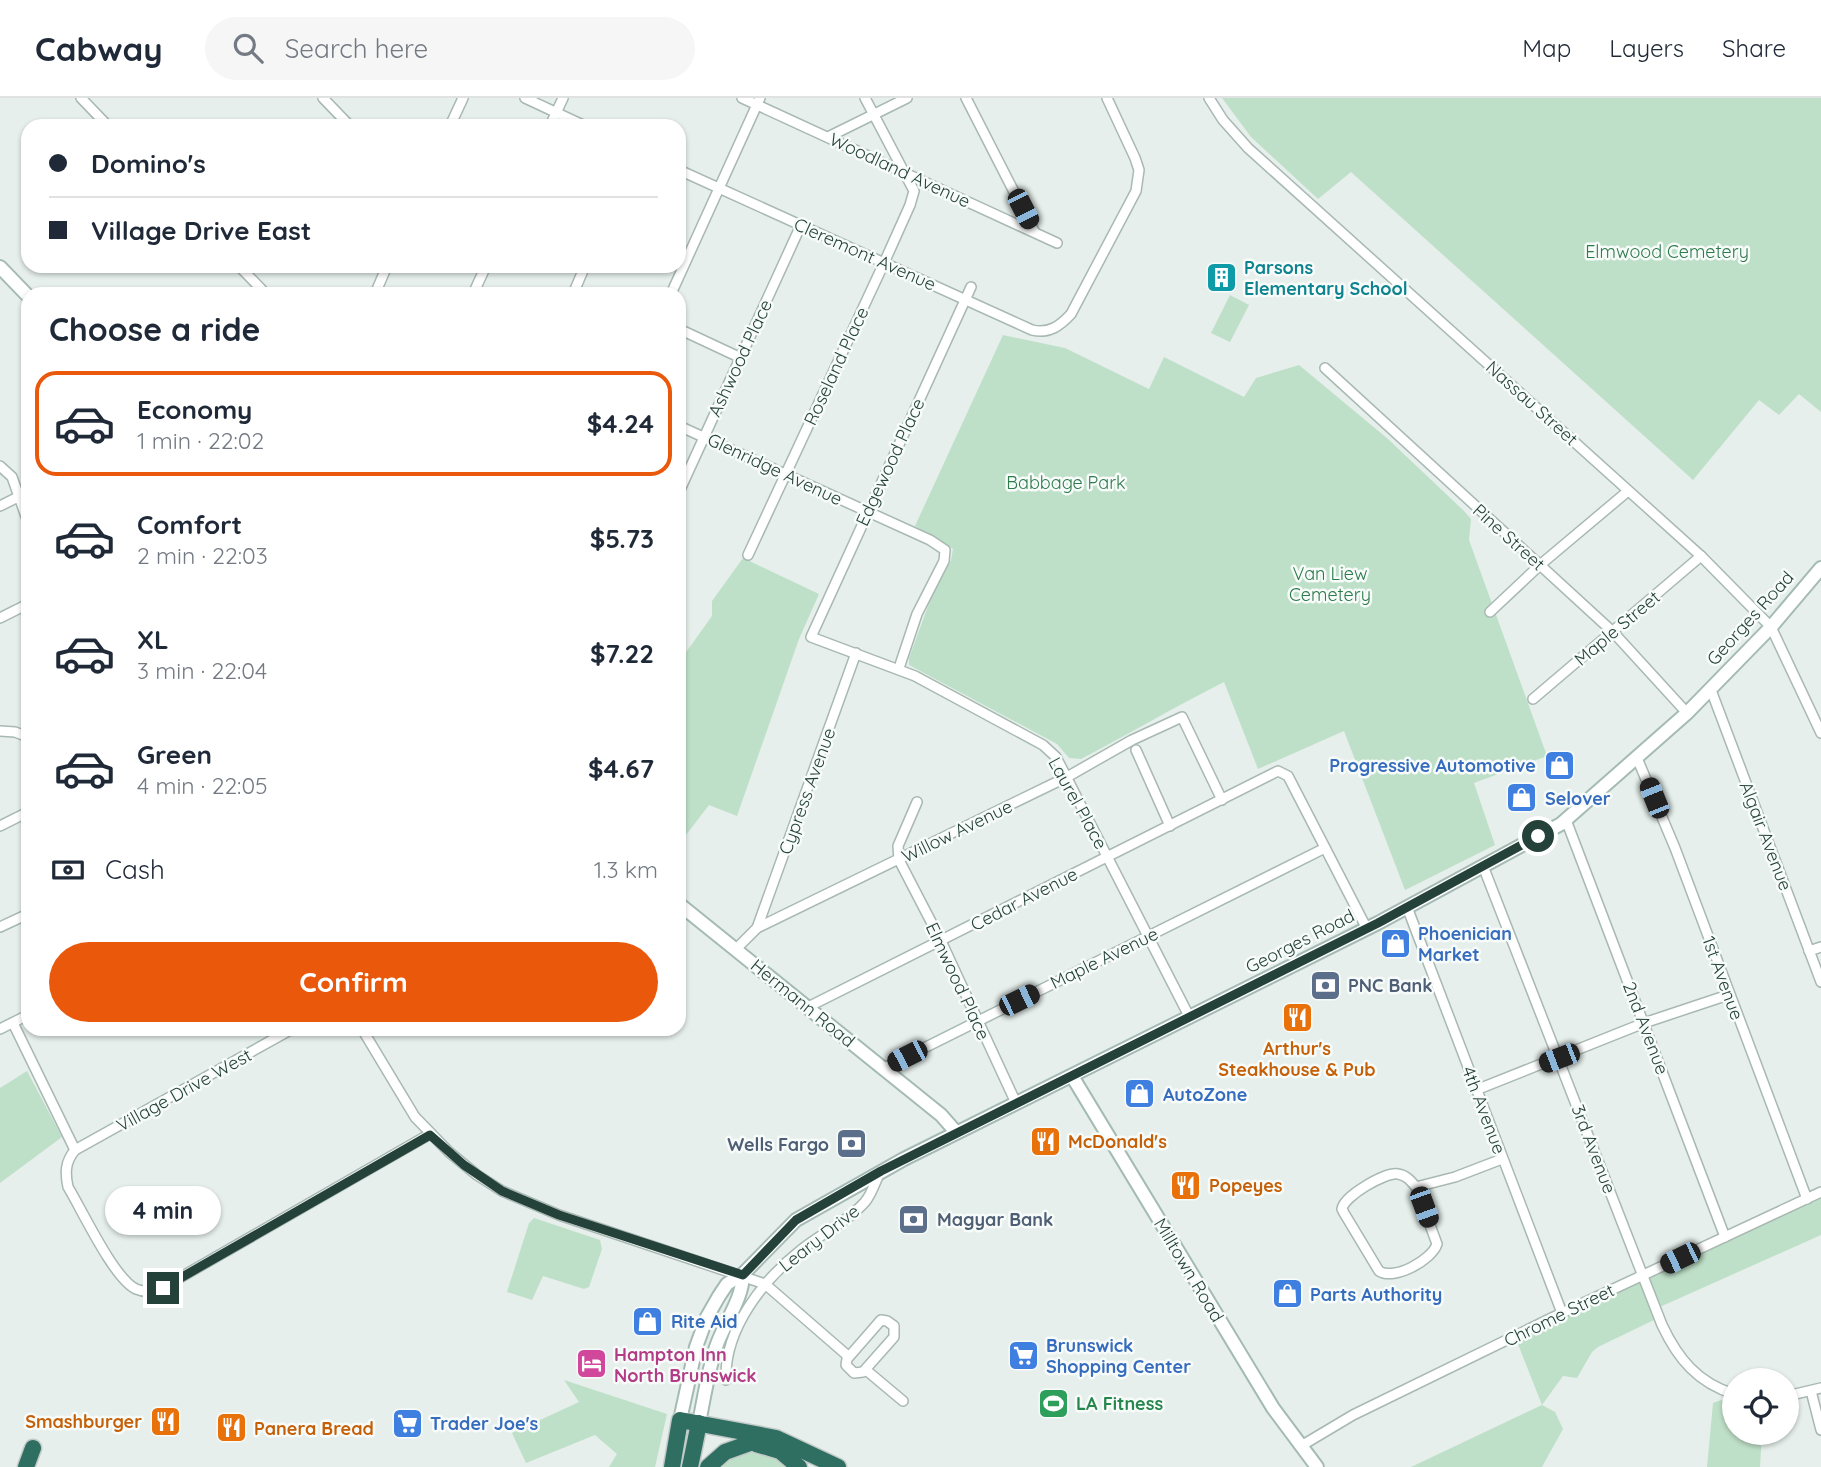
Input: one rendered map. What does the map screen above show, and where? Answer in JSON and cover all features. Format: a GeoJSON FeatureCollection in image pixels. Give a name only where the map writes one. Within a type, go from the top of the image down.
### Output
{"type":"FeatureCollection","features":[{"type":"Feature","properties":{"kind":"highway"},"geometry":{"type":"LineString","coordinates":[[679,1425],[780,1451],[799,1467]]}},
{"type":"Feature","properties":{"kind":"highway","name":"Georges Road"},"geometry":{"type":"LineString","coordinates":[[672,1467],[679,1425]]}},
{"type":"Feature","properties":{"kind":"highway"},"geometry":{"type":"LineString","coordinates":[[698,1429],[784,1440],[838,1467]]}},
{"type":"Feature","properties":{"kind":"highway","name":"Georges Road"},"geometry":{"type":"LineString","coordinates":[[690,1467],[698,1429]]}},
{"type":"Feature","properties":{"kind":"highway"},"geometry":{"type":"LineString","coordinates":[[708,1467],[725,1452],[750,1443]]}},
{"type":"Feature","properties":{"kind":"highway"},"geometry":{"type":"LineString","coordinates":[[26,1467],[33,1448],[36,1467]]}},
{"type":"Feature","properties":{"kind":"street"},"geometry":{"type":"LineString","coordinates":[[81,98],[101,119]]}},
{"type":"Feature","properties":{"kind":"street"},"geometry":{"type":"LineString","coordinates":[[323,98],[343,119]]}},
{"type":"Feature","properties":{"kind":"street"},"geometry":{"type":"LineString","coordinates":[[453,119],[463,98]]}},
{"type":"Feature","properties":{"kind":"street"},"geometry":{"type":"LineString","coordinates":[[525,98],[569,119]]}},
{"type":"Feature","properties":{"kind":"street"},"geometry":{"type":"LineString","coordinates":[[553,119],[563,98]]}},
{"type":"Feature","properties":{"kind":"street","name":"Woodland Avenue"},"geometry":{"type":"LineString","coordinates":[[742,98],[758,102],[907,176],[1057,243]]}},
{"type":"Feature","properties":{"kind":"street"},"geometry":{"type":"LineString","coordinates":[[865,98],[907,176]]}},
{"type":"Feature","properties":{"kind":"street"},"geometry":{"type":"LineString","coordinates":[[828,137],[907,98]]}},
{"type":"Feature","properties":{"kind":"street"},"geometry":{"type":"LineString","coordinates":[[966,98],[1034,231]]}},
{"type":"Feature","properties":{"kind":"street","name":"Cleremont Avenue"},"geometry":{"type":"LineString","coordinates":[[686,173],[1032,330],[1045,332],[1071,314],[1136,191],[1139,170],[1107,98]]}},
{"type":"Feature","properties":{"kind":"street","name":"Nassau Street"},"geometry":{"type":"LineString","coordinates":[[1209,98],[1223,120],[1248,148],[1701,556],[1771,627],[1821,733]]}},
{"type":"Feature","properties":{"kind":"street"},"geometry":{"type":"LineString","coordinates":[[686,261],[758,102]]}},
{"type":"Feature","properties":{"kind":"street","name":"Roseland Place"},"geometry":{"type":"LineString","coordinates":[[748,555],[910,205],[914,191],[907,176]]}},
{"type":"Feature","properties":{"kind":"street","name":"Ashwood Place"},"geometry":{"type":"LineString","coordinates":[[686,476],[800,225]]}},
{"type":"Feature","properties":{"kind":"street"},"geometry":{"type":"LineString","coordinates":[[0,267],[21,289]]}},
{"type":"Feature","properties":{"kind":"street"},"geometry":{"type":"LineString","coordinates":[[246,273],[259,287]]}},
{"type":"Feature","properties":{"kind":"street","name":"Edgewood Place"},"geometry":{"type":"LineString","coordinates":[[811,637],[971,287]]}},
{"type":"Feature","properties":{"kind":"street"},"geometry":{"type":"LineString","coordinates":[[686,332],[741,358]]}},
{"type":"Feature","properties":{"kind":"street","name":"Pine Street"},"geometry":{"type":"LineString","coordinates":[[1325,368],[1613,632],[1687,713]]}},
{"type":"Feature","properties":{"kind":"street","name":"Glenridge Avenue"},"geometry":{"type":"LineString","coordinates":[[686,429],[930,540],[945,550],[944,561],[917,614],[899,668]]}},
{"type":"Feature","properties":{"kind":"street"},"geometry":{"type":"LineString","coordinates":[[0,466],[21,491]]}},
{"type":"Feature","properties":{"kind":"street"},"geometry":{"type":"LineString","coordinates":[[1490,612],[1540,565],[1628,491]]}},
{"type":"Feature","properties":{"kind":"street"},"geometry":{"type":"LineString","coordinates":[[0,506],[21,495]]}},
{"type":"Feature","properties":{"kind":"street","name":"Maple Street"},"geometry":{"type":"LineString","coordinates":[[1533,699],[1701,556]]}},
{"type":"Feature","properties":{"kind":"street","name":"Georges Road"},"geometry":{"type":"LineString","coordinates":[[679,1425],[692,1361],[703,1327],[727,1284],[743,1275],[796,1220],[956,1132],[1367,929],[1566,820],[1711,690],[1771,627],[1821,568]]}},
{"type":"Feature","properties":{"kind":"street"},"geometry":{"type":"LineString","coordinates":[[0,618],[21,608]]}},
{"type":"Feature","properties":{"kind":"street","name":"Laurel Place"},"geometry":{"type":"LineString","coordinates":[[811,637],[899,668],[1044,745],[1056,757],[1190,1018]]}},
{"type":"Feature","properties":{"kind":"street","name":"Cypress Avenue"},"geometry":{"type":"LineString","coordinates":[[757,928],[856,653]]}},
{"type":"Feature","properties":{"kind":"street","name":"Algair Avenue"},"geometry":{"type":"LineString","coordinates":[[1711,690],[1821,982]]}},
{"type":"Feature","properties":{"kind":"street"},"geometry":{"type":"LineString","coordinates":[[1813,715],[1821,706]]}},
{"type":"Feature","properties":{"kind":"street","name":"Willow Avenue"},"geometry":{"type":"LineString","coordinates":[[736,949],[757,928],[1067,777],[1132,740],[1182,717],[1222,800]]}},
{"type":"Feature","properties":{"kind":"street"},"geometry":{"type":"LineString","coordinates":[[0,731],[21,734]]}},
{"type":"Feature","properties":{"kind":"street"},"geometry":{"type":"LineString","coordinates":[[1136,750],[1170,825]]}},
{"type":"Feature","properties":{"kind":"street","name":"1st Avenue"},"geometry":{"type":"LineString","coordinates":[[1637,758],[1675,848],[1728,995],[1807,1199]]}},
{"type":"Feature","properties":{"kind":"street","name":"Cedar Avenue"},"geometry":{"type":"LineString","coordinates":[[808,1007],[1278,771],[1288,776],[1325,848]]}},
{"type":"Feature","properties":{"kind":"street"},"geometry":{"type":"LineString","coordinates":[[899,860],[898,846],[917,802]]}},
{"type":"Feature","properties":{"kind":"street"},"geometry":{"type":"LineString","coordinates":[[0,826],[21,816]]}},
{"type":"Feature","properties":{"kind":"street","name":"2nd Avenue"},"geometry":{"type":"LineString","coordinates":[[1566,820],[1725,1237]]}},
{"type":"Feature","properties":{"kind":"street"},"geometry":{"type":"LineString","coordinates":[[1325,848],[1367,929]]}},
{"type":"Feature","properties":{"kind":"street","name":"Maple Avenue"},"geometry":{"type":"LineString","coordinates":[[884,1068],[1325,848]]}},
{"type":"Feature","properties":{"kind":"street","name":"Elmwood Place"},"geometry":{"type":"LineString","coordinates":[[899,860],[1016,1103]]}},
{"type":"Feature","properties":{"kind":"street","name":"3rd Avenue"},"geometry":{"type":"LineString","coordinates":[[1483,866],[1662,1325],[1682,1360],[1703,1379],[1722,1388]]}},
{"type":"Feature","properties":{"kind":"street","name":"4th Avenue"},"geometry":{"type":"LineString","coordinates":[[1408,907],[1562,1313]]}},
{"type":"Feature","properties":{"kind":"street","name":"Hermann Road"},"geometry":{"type":"LineString","coordinates":[[686,910],[884,1068],[941,1115],[956,1132]]}},
{"type":"Feature","properties":{"kind":"street"},"geometry":{"type":"LineString","coordinates":[[0,928],[21,918]]}},
{"type":"Feature","properties":{"kind":"street"},"geometry":{"type":"LineString","coordinates":[[1809,951],[1821,947]]}},
{"type":"Feature","properties":{"kind":"street"},"geometry":{"type":"LineString","coordinates":[[1476,1090],[1644,1023],[1728,995]]}},
{"type":"Feature","properties":{"kind":"street"},"geometry":{"type":"LineString","coordinates":[[0,1029],[21,1019]]}},
{"type":"Feature","properties":{"kind":"street"},"geometry":{"type":"LineString","coordinates":[[13,1023],[75,1150],[67,1163],[65,1174],[68,1187],[120,1276],[143,1292],[163,1288],[430,1135]]}},
{"type":"Feature","properties":{"kind":"street","name":"Village Drive West"},"geometry":{"type":"LineString","coordinates":[[75,1150],[279,1036]]}},
{"type":"Feature","properties":{"kind":"street"},"geometry":{"type":"LineString","coordinates":[[366,1036],[402,1100],[430,1135],[464,1165],[502,1191],[559,1215],[765,1284],[848,1356]]}},
{"type":"Feature","properties":{"kind":"street","name":"Milltown Road"},"geometry":{"type":"LineString","coordinates":[[1072,1076],[1273,1408],[1316,1465]]}},
{"type":"Feature","properties":{"kind":"street"},"geometry":{"type":"LineString","coordinates":[[1416,1187],[1455,1177],[1502,1159]]}},
{"type":"Feature","properties":{"kind":"street","name":"Leary Drive"},"geometry":{"type":"LineString","coordinates":[[726,1380],[725,1363],[734,1337],[765,1284],[803,1249],[866,1201],[881,1171]]}},
{"type":"Feature","properties":{"kind":"street"},"geometry":{"type":"LineString","coordinates":[[1398,1174],[1409,1178],[1416,1187],[1437,1244],[1435,1250],[1430,1256],[1398,1274],[1384,1274],[1379,1271],[1344,1213],[1343,1203],[1389,1175],[1398,1174]]}},
{"type":"Feature","properties":{"kind":"street","name":"Chrome Street"},"geometry":{"type":"LineString","coordinates":[[1301,1446],[1353,1415],[1562,1313],[1821,1192]]}},
{"type":"Feature","properties":{"kind":"street","name":"Georges Road"},"geometry":{"type":"LineString","coordinates":[[698,1429],[715,1350],[743,1289],[743,1275]]}},
{"type":"Feature","properties":{"kind":"street"},"geometry":{"type":"LineString","coordinates":[[884,1320],[894,1326],[894,1336],[866,1370],[857,1374],[850,1371],[846,1365],[848,1356],[877,1322],[884,1320]]}},
{"type":"Feature","properties":{"kind":"street"},"geometry":{"type":"LineString","coordinates":[[866,1370],[903,1401]]}},
{"type":"Feature","properties":{"kind":"street"},"geometry":{"type":"LineString","coordinates":[[1799,1394],[1821,1388]]}},
{"type":"Feature","properties":{"kind":"street"},"geometry":{"type":"LineString","coordinates":[[1811,1391],[1821,1430]]}},
{"type":"Feature","properties":{"kind":"green space","name":"Elmwood Cemetery"},"geometry":{"type":"Polygon","coordinates":[[[1222,98],[1821,98],[1821,412],[1799,394],[1779,415],[1759,400],[1693,480],[1351,172],[1318,199],[1251,137],[1222,98]]]}},
{"type":"Feature","properties":{"kind":"green space"},"geometry":{"type":"Polygon","coordinates":[[[1230,295],[1249,305],[1230,342],[1211,333],[1230,295]]]}},
{"type":"Feature","properties":{"kind":"green space"},"geometry":{"type":"Polygon","coordinates":[[[1003,335],[1065,348],[1149,389],[1164,357],[1244,397],[1256,378],[1299,365],[1388,439],[1464,511],[1471,519],[1469,540],[1547,756],[1474,783],[1495,845],[1405,890],[1344,731],[1258,769],[1224,682],[1081,759],[1069,758],[1057,744],[909,665],[909,658],[931,598],[951,560],[953,549],[915,526],[1003,335]]]}},
{"type":"Feature","properties":{"kind":"green space"},"geometry":{"type":"Polygon","coordinates":[[[743,558],[819,594],[799,639],[737,816],[709,805],[686,835],[686,652],[712,616],[712,601],[743,558]]]}},
{"type":"Feature","properties":{"kind":"green space"},"geometry":{"type":"Polygon","coordinates":[[[27,1071],[62,1137],[0,1183],[0,1088],[27,1071]]]}},
{"type":"Feature","properties":{"kind":"green space"},"geometry":{"type":"Polygon","coordinates":[[[1821,1196],[1821,1235],[1653,1310],[1654,1320],[1592,1352],[1577,1378],[1563,1376],[1542,1405],[1516,1339],[1821,1196]]]}},
{"type":"Feature","properties":{"kind":"green space"},"geometry":{"type":"Polygon","coordinates":[[[534,1218],[600,1240],[602,1249],[589,1287],[584,1289],[543,1276],[532,1300],[507,1292],[529,1223],[534,1218]]]}},
{"type":"Feature","properties":{"kind":"green space"},"geometry":{"type":"Polygon","coordinates":[[[564,1380],[667,1414],[655,1467],[609,1467],[617,1454],[595,1435],[526,1463],[512,1433],[579,1402],[564,1380]]]}},
{"type":"Feature","properties":{"kind":"green space"},"geometry":{"type":"Polygon","coordinates":[[[1722,1400],[1722,1445],[1761,1445],[1760,1467],[1707,1467],[1713,1403],[1722,1400]]]}},
{"type":"Feature","properties":{"kind":"green space"},"geometry":{"type":"Polygon","coordinates":[[[1542,1405],[1555,1412],[1563,1429],[1542,1467],[1411,1467],[1542,1405]]]}},
{"type":"Feature","properties":{"kind":"green space"},"geometry":{"type":"Polygon","coordinates":[[[750,1449],[771,1452],[792,1467],[714,1467],[750,1449]]]}},
{"type":"Feature","properties":{"kind":"place","name":"Parsons Elementary School"},"geometry":{"type":"Point","coordinates":[1221,277]}},
{"type":"Feature","properties":{"kind":"place","name":"Progressive Automotive"},"geometry":{"type":"Point","coordinates":[1559,765]}},
{"type":"Feature","properties":{"kind":"place","name":"Selover"},"geometry":{"type":"Point","coordinates":[1522,798]}},
{"type":"Feature","properties":{"kind":"place","name":"Phoenician Market"},"geometry":{"type":"Point","coordinates":[1395,943]}},
{"type":"Feature","properties":{"kind":"place","name":"PNC Bank"},"geometry":{"type":"Point","coordinates":[1325,985]}},
{"type":"Feature","properties":{"kind":"place","name":"Arthur's Steakhouse & Pub"},"geometry":{"type":"Point","coordinates":[1297,1017]}},
{"type":"Feature","properties":{"kind":"place","name":"AutoZone"},"geometry":{"type":"Point","coordinates":[1140,1094]}},
{"type":"Feature","properties":{"kind":"place","name":"McDonald's"},"geometry":{"type":"Point","coordinates":[1045,1141]}},
{"type":"Feature","properties":{"kind":"place","name":"Wells Fargo"},"geometry":{"type":"Point","coordinates":[852,1144]}},
{"type":"Feature","properties":{"kind":"place","name":"Popeyes"},"geometry":{"type":"Point","coordinates":[1186,1185]}},
{"type":"Feature","properties":{"kind":"place","name":"Magyar Bank"},"geometry":{"type":"Point","coordinates":[914,1219]}},
{"type":"Feature","properties":{"kind":"place","name":"Parts Authority"},"geometry":{"type":"Point","coordinates":[1287,1294]}},
{"type":"Feature","properties":{"kind":"place","name":"Rite Aid"},"geometry":{"type":"Point","coordinates":[648,1321]}},
{"type":"Feature","properties":{"kind":"place","name":"Brunswick Shopping Center"},"geometry":{"type":"Point","coordinates":[1023,1355]}},
{"type":"Feature","properties":{"kind":"place","name":"Hampton Inn North Brunswick"},"geometry":{"type":"Point","coordinates":[591,1364]}},
{"type":"Feature","properties":{"kind":"place","name":"LA Fitness"},"geometry":{"type":"Point","coordinates":[1053,1403]}},
{"type":"Feature","properties":{"kind":"place","name":"Smashburger"},"geometry":{"type":"Point","coordinates":[165,1421]}},
{"type":"Feature","properties":{"kind":"place","name":"Trader Joe's"},"geometry":{"type":"Point","coordinates":[407,1423]}},
{"type":"Feature","properties":{"kind":"place","name":"Panera Bread"},"geometry":{"type":"Point","coordinates":[231,1428]}},
{"type":"Feature","properties":{"kind":"route"},"geometry":{"type":"LineString","coordinates":[[163,1288],[430,1135],[464,1165],[502,1191],[559,1215],[743,1275],[796,1220],[822,1203],[956,1132],[1378,923],[1538,836]]}},
{"type":"Feature","properties":{"kind":"park label","name":"Babbage Park"},"geometry":{"type":"Point","coordinates":[1066,482]}},
{"type":"Feature","properties":{"kind":"park label","name":"Van Liew Cemetery"},"geometry":{"type":"Point","coordinates":[1330,583]}}]}
